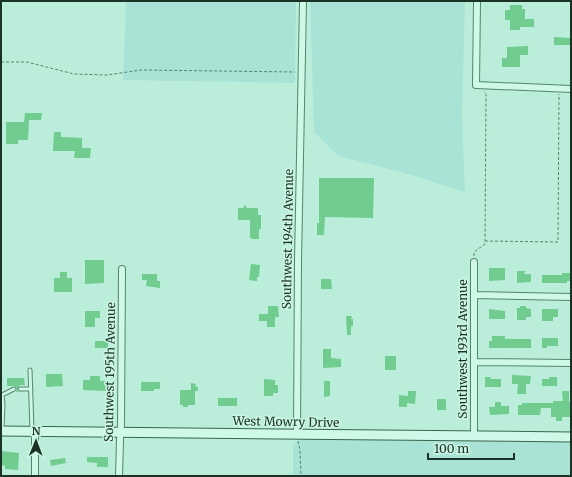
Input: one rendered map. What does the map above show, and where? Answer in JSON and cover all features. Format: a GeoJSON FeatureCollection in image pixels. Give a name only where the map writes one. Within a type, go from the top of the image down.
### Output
{"type":"FeatureCollection","features":[{"type":"Feature","properties":{"kind":"street","name":"Southwest 194th Avenue"},"geometry":{"type":"LineString","coordinates":[[297,435],[298,269],[303,1]]}},
{"type":"Feature","properties":{"kind":"street"},"geometry":{"type":"LineString","coordinates":[[478,1],[476,85],[571,89]]}},
{"type":"Feature","properties":{"kind":"street","name":"Southwest 193rd Avenue"},"geometry":{"type":"LineString","coordinates":[[474,262],[474,436]]}},
{"type":"Feature","properties":{"kind":"street","name":"Southwest 195th Avenue"},"geometry":{"type":"LineString","coordinates":[[119,476],[122,269]]}},
{"type":"Feature","properties":{"kind":"street"},"geometry":{"type":"LineString","coordinates":[[474,295],[571,296]]}},
{"type":"Feature","properties":{"kind":"street"},"geometry":{"type":"LineString","coordinates":[[474,362],[571,363]]}},
{"type":"Feature","properties":{"kind":"street","name":"West Mowry Drive"},"geometry":{"type":"LineString","coordinates":[[1,431],[571,437]]}},
{"type":"Feature","properties":{"kind":"street"},"geometry":{"type":"LineString","coordinates":[[33,432],[34,476]]}},
{"type":"Feature","properties":{"kind":"lane"},"geometry":{"type":"LineString","coordinates":[[30,370],[33,432]]}},
{"type":"Feature","properties":{"kind":"lane"},"geometry":{"type":"LineString","coordinates":[[20,389],[31,388]]}},
{"type":"Feature","properties":{"kind":"lane"},"geometry":{"type":"LineString","coordinates":[[1,431],[3,404],[2,395],[14,389]]}},
{"type":"Feature","properties":{"kind":"path"},"geometry":{"type":"LineString","coordinates":[[1,62],[27,62],[74,74],[100,75],[141,70],[301,72]]}},
{"type":"Feature","properties":{"kind":"path"},"geometry":{"type":"LineString","coordinates":[[474,262],[474,252],[485,244],[486,93],[476,85]]}},
{"type":"Feature","properties":{"kind":"path"},"geometry":{"type":"LineString","coordinates":[[485,241],[558,242],[559,89]]}},
{"type":"Feature","properties":{"kind":"path"},"geometry":{"type":"LineString","coordinates":[[297,435],[300,450],[300,476]]}},
{"type":"Feature","properties":{"kind":"shaded area"},"geometry":{"type":"Polygon","coordinates":[[[126,1],[296,1],[295,83],[123,80],[126,1]]]}},
{"type":"Feature","properties":{"kind":"shaded area"},"geometry":{"type":"Polygon","coordinates":[[[310,1],[465,1],[462,116],[465,192],[401,172],[338,156],[314,132],[310,1]]]}},
{"type":"Feature","properties":{"kind":"shaded area"},"geometry":{"type":"Polygon","coordinates":[[[303,438],[571,441],[571,476],[293,476],[293,444],[303,438]]]}},
{"type":"Feature","properties":{"kind":"building"},"geometry":{"type":"Polygon","coordinates":[[[510,5],[522,5],[522,9],[525,9],[525,19],[534,19],[534,27],[520,27],[520,30],[510,30],[510,20],[505,20],[505,10],[510,10],[510,5]]]}},
{"type":"Feature","properties":{"kind":"building"},"geometry":{"type":"Polygon","coordinates":[[[554,37],[571,38],[571,45],[554,45],[554,37]]]}},
{"type":"Feature","properties":{"kind":"building"},"geometry":{"type":"Polygon","coordinates":[[[528,46],[528,55],[520,55],[520,67],[502,67],[502,58],[507,58],[507,47],[528,46]]]}},
{"type":"Feature","properties":{"kind":"building"},"geometry":{"type":"Polygon","coordinates":[[[25,113],[42,113],[41,120],[29,120],[28,140],[18,140],[18,144],[6,144],[6,122],[24,122],[25,113]]]}},
{"type":"Feature","properties":{"kind":"building"},"geometry":{"type":"Polygon","coordinates":[[[54,132],[61,132],[61,137],[82,138],[82,148],[91,148],[90,158],[74,158],[75,151],[53,151],[54,132]]]}},
{"type":"Feature","properties":{"kind":"building"},"geometry":{"type":"Polygon","coordinates":[[[319,178],[374,178],[373,218],[325,217],[324,235],[317,235],[317,223],[319,223],[319,178]]]}},
{"type":"Feature","properties":{"kind":"building"},"geometry":{"type":"Polygon","coordinates":[[[245,205],[247,208],[258,208],[258,215],[261,215],[259,239],[252,239],[250,237],[250,220],[238,220],[238,208],[243,208],[245,205]]]}},
{"type":"Feature","properties":{"kind":"building"},"geometry":{"type":"Polygon","coordinates":[[[85,260],[104,260],[104,283],[85,284],[85,260]]]}},
{"type":"Feature","properties":{"kind":"building"},"geometry":{"type":"Polygon","coordinates":[[[251,264],[260,265],[259,277],[257,277],[257,281],[249,280],[251,264]]]}},
{"type":"Feature","properties":{"kind":"building"},"geometry":{"type":"Polygon","coordinates":[[[489,268],[505,268],[505,280],[489,281],[489,268]]]}},
{"type":"Feature","properties":{"kind":"building"},"geometry":{"type":"Polygon","coordinates":[[[517,271],[525,271],[524,274],[531,274],[531,282],[517,283],[517,271]]]}},
{"type":"Feature","properties":{"kind":"building"},"geometry":{"type":"Polygon","coordinates":[[[60,272],[67,272],[67,278],[72,278],[72,292],[54,292],[54,278],[60,278],[60,272]]]}},
{"type":"Feature","properties":{"kind":"building"},"geometry":{"type":"Polygon","coordinates":[[[562,273],[571,273],[571,281],[567,281],[567,283],[542,283],[542,275],[562,275],[562,273]]]}},
{"type":"Feature","properties":{"kind":"building"},"geometry":{"type":"Polygon","coordinates":[[[142,274],[157,274],[157,281],[160,281],[160,288],[146,286],[147,280],[142,280],[142,274]]]}},
{"type":"Feature","properties":{"kind":"building"},"geometry":{"type":"Polygon","coordinates":[[[321,279],[331,279],[332,289],[321,289],[321,279]]]}},
{"type":"Feature","properties":{"kind":"building"},"geometry":{"type":"Polygon","coordinates":[[[268,306],[278,306],[279,317],[275,317],[275,327],[267,327],[267,321],[259,321],[259,314],[268,314],[268,306]]]}},
{"type":"Feature","properties":{"kind":"building"},"geometry":{"type":"Polygon","coordinates":[[[520,306],[526,306],[526,308],[531,309],[531,317],[526,317],[526,320],[517,320],[517,308],[520,308],[520,306]]]}},
{"type":"Feature","properties":{"kind":"building"},"geometry":{"type":"Polygon","coordinates":[[[489,309],[505,311],[505,319],[489,319],[489,309]]]}},
{"type":"Feature","properties":{"kind":"building"},"geometry":{"type":"Polygon","coordinates":[[[542,309],[558,309],[558,317],[553,317],[553,321],[542,321],[542,309]]]}},
{"type":"Feature","properties":{"kind":"building"},"geometry":{"type":"Polygon","coordinates":[[[85,311],[100,311],[100,318],[95,318],[95,327],[85,327],[85,311]]]}},
{"type":"Feature","properties":{"kind":"building"},"geometry":{"type":"Polygon","coordinates":[[[346,316],[352,316],[351,319],[353,319],[351,335],[347,335],[346,316]]]}},
{"type":"Feature","properties":{"kind":"building"},"geometry":{"type":"Polygon","coordinates":[[[492,336],[505,336],[505,339],[531,339],[531,348],[489,348],[489,341],[492,341],[492,336]]]}},
{"type":"Feature","properties":{"kind":"building"},"geometry":{"type":"Polygon","coordinates":[[[542,338],[558,338],[558,346],[547,346],[547,348],[542,348],[542,338]]]}},
{"type":"Feature","properties":{"kind":"building"},"geometry":{"type":"Polygon","coordinates":[[[95,341],[108,341],[108,348],[95,348],[95,341]]]}},
{"type":"Feature","properties":{"kind":"building"},"geometry":{"type":"Polygon","coordinates":[[[323,349],[331,349],[331,358],[341,359],[341,367],[323,368],[323,349]]]}},
{"type":"Feature","properties":{"kind":"building"},"geometry":{"type":"Polygon","coordinates":[[[385,356],[396,356],[396,370],[385,370],[385,356]]]}},
{"type":"Feature","properties":{"kind":"building"},"geometry":{"type":"Polygon","coordinates":[[[46,374],[62,374],[63,386],[46,387],[46,374]]]}},
{"type":"Feature","properties":{"kind":"building"},"geometry":{"type":"Polygon","coordinates":[[[512,375],[531,376],[530,384],[526,384],[526,394],[517,394],[518,384],[512,384],[512,375]]]}},
{"type":"Feature","properties":{"kind":"building"},"geometry":{"type":"Polygon","coordinates":[[[90,376],[100,376],[100,381],[106,381],[106,391],[83,390],[83,380],[90,380],[90,376]]]}},
{"type":"Feature","properties":{"kind":"building"},"geometry":{"type":"Polygon","coordinates":[[[485,377],[491,377],[490,379],[501,379],[501,387],[485,387],[485,377]]]}},
{"type":"Feature","properties":{"kind":"building"},"geometry":{"type":"Polygon","coordinates":[[[549,377],[557,377],[557,386],[542,386],[542,379],[549,379],[549,377]]]}},
{"type":"Feature","properties":{"kind":"building"},"geometry":{"type":"Polygon","coordinates":[[[7,378],[24,378],[25,385],[20,385],[17,389],[15,386],[7,386],[7,378]]]}},
{"type":"Feature","properties":{"kind":"building"},"geometry":{"type":"Polygon","coordinates":[[[264,379],[275,380],[275,385],[278,385],[278,393],[273,393],[273,396],[264,396],[264,379]]]}},
{"type":"Feature","properties":{"kind":"building"},"geometry":{"type":"Polygon","coordinates":[[[324,381],[330,381],[330,396],[324,397],[324,381]]]}},
{"type":"Feature","properties":{"kind":"building"},"geometry":{"type":"Polygon","coordinates":[[[141,382],[160,382],[160,389],[154,389],[154,391],[141,391],[141,382]]]}},
{"type":"Feature","properties":{"kind":"building"},"geometry":{"type":"Polygon","coordinates":[[[191,383],[196,384],[195,386],[198,387],[198,391],[195,391],[195,405],[183,407],[183,405],[180,405],[180,390],[191,390],[191,383]]]}},
{"type":"Feature","properties":{"kind":"building"},"geometry":{"type":"Polygon","coordinates":[[[408,391],[416,391],[415,404],[407,403],[407,407],[399,407],[399,395],[408,396],[408,391]]]}},
{"type":"Feature","properties":{"kind":"building"},"geometry":{"type":"Polygon","coordinates":[[[562,391],[569,391],[569,402],[571,402],[570,417],[562,417],[562,421],[556,421],[556,417],[551,417],[551,408],[541,408],[540,415],[518,415],[518,405],[522,405],[522,403],[553,403],[553,401],[563,401],[562,391]]]}},
{"type":"Feature","properties":{"kind":"building"},"geometry":{"type":"Polygon","coordinates":[[[218,398],[237,398],[237,406],[218,406],[218,398]]]}},
{"type":"Feature","properties":{"kind":"building"},"geometry":{"type":"Polygon","coordinates":[[[437,399],[446,399],[446,410],[437,410],[437,399]]]}},
{"type":"Feature","properties":{"kind":"building"},"geometry":{"type":"Polygon","coordinates":[[[495,402],[501,402],[501,406],[509,406],[509,414],[490,415],[489,407],[495,407],[495,402]]]}},
{"type":"Feature","properties":{"kind":"building"},"geometry":{"type":"Polygon","coordinates":[[[1,451],[19,453],[18,470],[5,469],[5,466],[1,465],[1,451]]]}},
{"type":"Feature","properties":{"kind":"building"},"geometry":{"type":"Polygon","coordinates":[[[87,457],[108,457],[108,467],[97,467],[97,463],[87,462],[87,457]]]}},
{"type":"Feature","properties":{"kind":"building"},"geometry":{"type":"Polygon","coordinates":[[[65,458],[66,463],[51,466],[50,460],[65,458]]]}}]}
